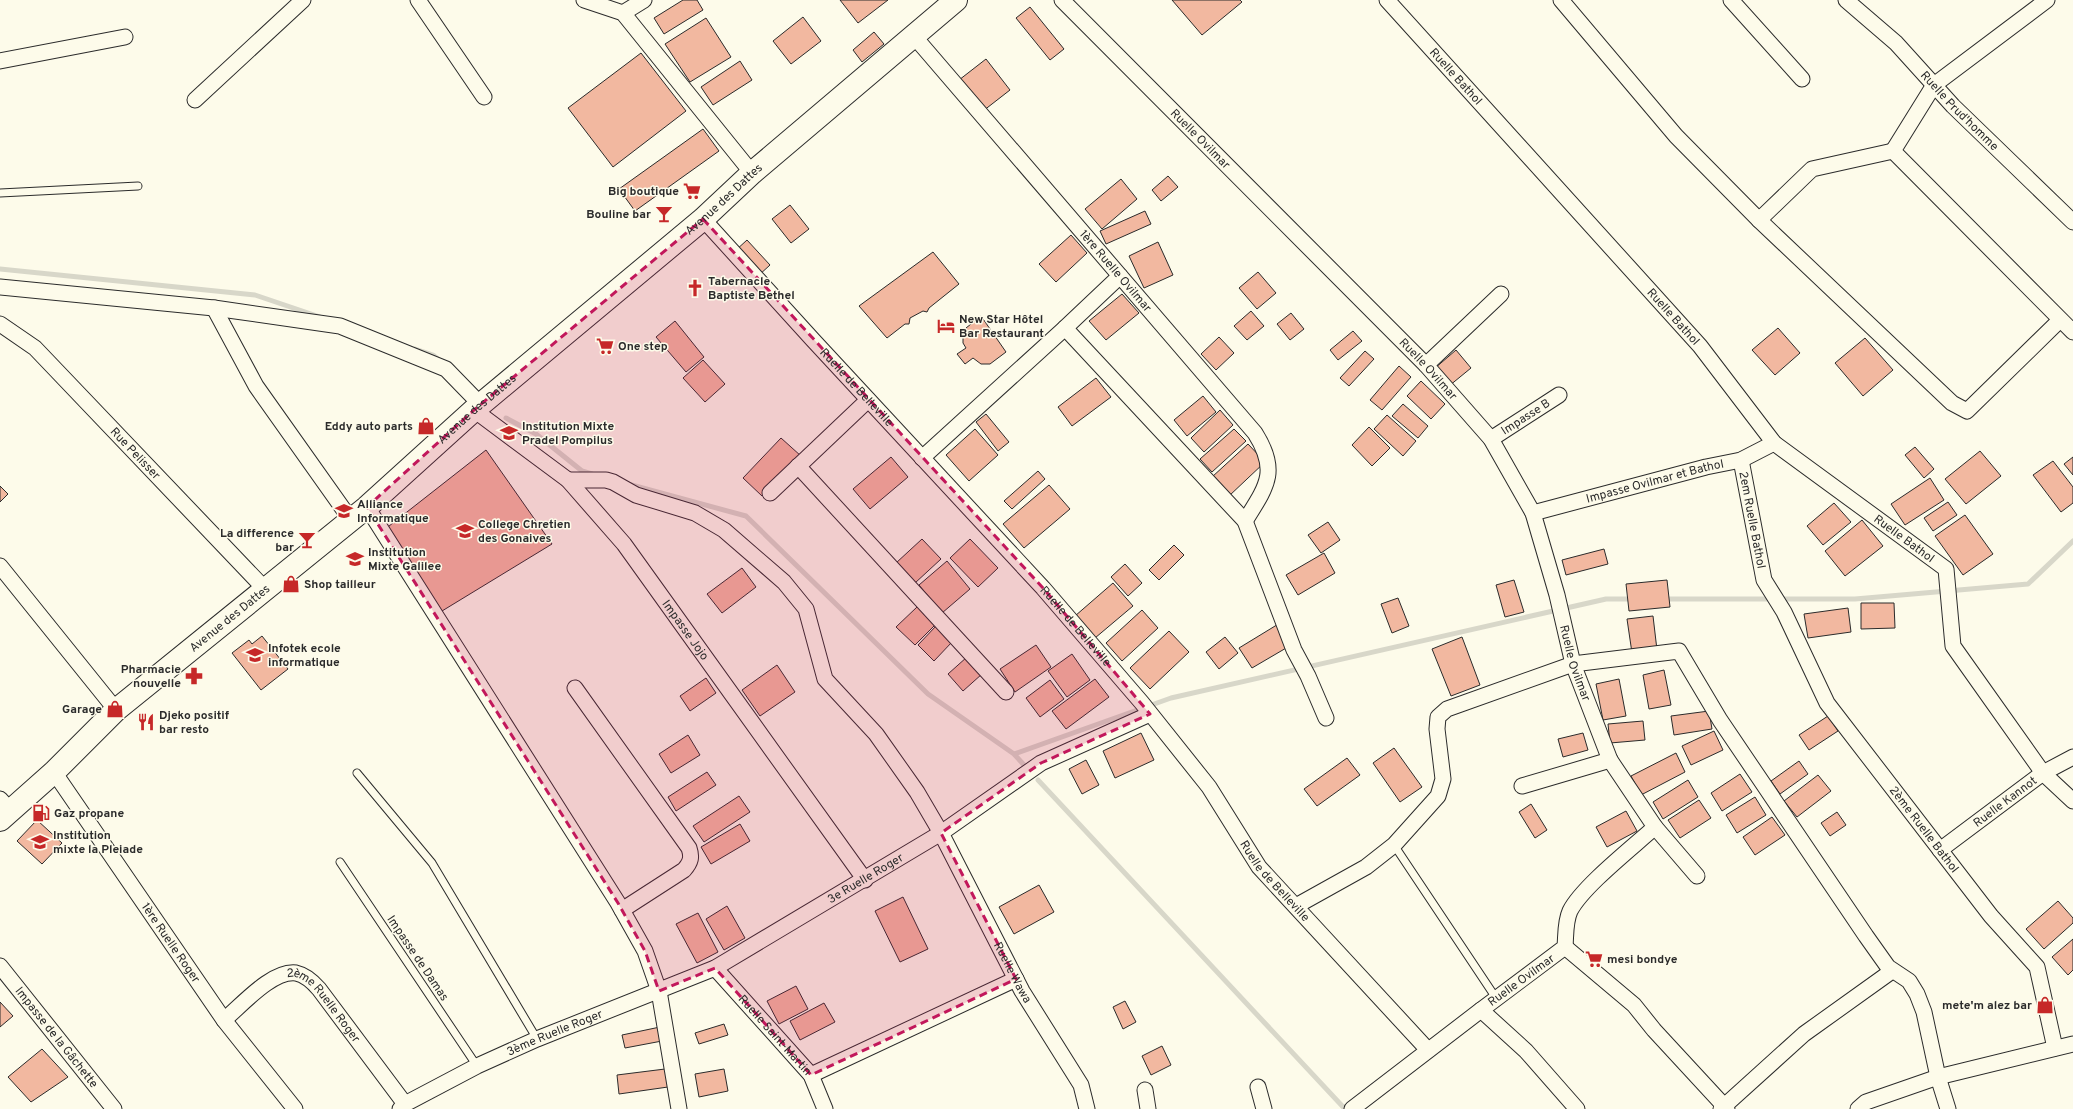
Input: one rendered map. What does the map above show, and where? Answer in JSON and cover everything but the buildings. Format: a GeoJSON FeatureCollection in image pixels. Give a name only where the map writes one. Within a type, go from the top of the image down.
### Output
{"type":"FeatureCollection","features":[{"type":"Feature","properties":{"kind":"main road","name":"Avenue des Dattes"},"geometry":{"type":"LineString","coordinates":[[4,810],[54,772],[116,710],[359,514],[477,408],[703,219],[752,173],[956,0]]}},
{"type":"Feature","properties":{"kind":"street"},"geometry":{"type":"LineString","coordinates":[[195,100],[303,0]]}},
{"type":"Feature","properties":{"kind":"street"},"geometry":{"type":"LineString","coordinates":[[418,0],[484,97]]}},
{"type":"Feature","properties":{"kind":"street"},"geometry":{"type":"LineString","coordinates":[[584,0],[623,13],[752,173]]}},
{"type":"Feature","properties":{"kind":"street"},"geometry":{"type":"LineString","coordinates":[[623,13],[644,0]]}},
{"type":"Feature","properties":{"kind":"street","name":"Ruelle Ovilmar"},"geometry":{"type":"LineString","coordinates":[[1062,0],[1426,365],[1492,438],[1533,514],[1557,595],[1573,664],[1610,760],[1655,827],[1698,876]]}},
{"type":"Feature","properties":{"kind":"street","name":"Ruelle Bathol"},"geometry":{"type":"LineString","coordinates":[[1387,0],[1700,346],[1774,444],[1946,569],[1953,646],[2043,773],[2073,801]]}},
{"type":"Feature","properties":{"kind":"street"},"geometry":{"type":"LineString","coordinates":[[1561,0],[1676,136],[1759,220],[1952,403],[1967,411],[2060,320]]}},
{"type":"Feature","properties":{"kind":"street"},"geometry":{"type":"LineString","coordinates":[[1731,0],[1802,79]]}},
{"type":"Feature","properties":{"kind":"street","name":"Ruelle Prud'homme"},"geometry":{"type":"LineString","coordinates":[[1846,0],[1896,43],[1953,106],[2073,222]]}},
{"type":"Feature","properties":{"kind":"street"},"geometry":{"type":"LineString","coordinates":[[1759,220],[1812,169],[1893,150],[1934,85],[2047,0]]}},
{"type":"Feature","properties":{"kind":"street","name":"1ère Ruelle Ovilmar"},"geometry":{"type":"LineString","coordinates":[[914,35],[1255,433],[1264,447],[1269,477],[1264,492],[1246,521]]}},
{"type":"Feature","properties":{"kind":"street"},"geometry":{"type":"LineString","coordinates":[[0,61],[125,37]]}},
{"type":"Feature","properties":{"kind":"street"},"geometry":{"type":"LineString","coordinates":[[1893,150],[2073,332]]}},
{"type":"Feature","properties":{"kind":"street","name":"Ruelle de Belleville"},"geometry":{"type":"LineString","coordinates":[[703,219],[868,400],[1043,588],[1146,709],[1209,787],[1258,867],[1296,906],[1428,1050]]}},
{"type":"Feature","properties":{"kind":"street"},"geometry":{"type":"LineString","coordinates":[[922,458],[1120,276]]}},
{"type":"Feature","properties":{"kind":"street","name":"Impasse Jojo"},"geometry":{"type":"LineString","coordinates":[[0,286],[214,308],[340,326],[446,368],[477,408],[568,480],[624,544],[865,880]]}},
{"type":"Feature","properties":{"kind":"street"},"geometry":{"type":"LineString","coordinates":[[1426,365],[1501,294]]}},
{"type":"Feature","properties":{"kind":"street"},"geometry":{"type":"LineString","coordinates":[[214,308],[256,386],[359,514],[622,910],[645,951],[659,991],[679,1109]]}},
{"type":"Feature","properties":{"kind":"street","name":"Rue Pelisser"},"geometry":{"type":"LineString","coordinates":[[0,324],[35,348],[265,589]]}},
{"type":"Feature","properties":{"kind":"street"},"geometry":{"type":"LineString","coordinates":[[1065,328],[1246,521],[1294,650],[1308,676],[1326,718]]}},
{"type":"Feature","properties":{"kind":"street","name":"Impasse B"},"geometry":{"type":"LineString","coordinates":[[1492,438],[1559,395]]}},
{"type":"Feature","properties":{"kind":"street"},"geometry":{"type":"LineString","coordinates":[[770,492],[868,400]]}},
{"type":"Feature","properties":{"kind":"street","name":"Impasse Ovilmar et Bathol"},"geometry":{"type":"LineString","coordinates":[[1533,514],[1706,467],[1741,460],[1774,444]]}},
{"type":"Feature","properties":{"kind":"street","name":"2em Ruelle Bathol"},"geometry":{"type":"LineString","coordinates":[[1741,460],[1764,580]]}},
{"type":"Feature","properties":{"kind":"street"},"geometry":{"type":"LineString","coordinates":[[798,466],[1006,692]]}},
{"type":"Feature","properties":{"kind":"street","name":"Ruelle Wawa"},"geometry":{"type":"LineString","coordinates":[[568,480],[606,480],[636,495],[695,514],[724,530],[784,582],[806,609],[825,679],[876,734],[917,792],[941,833],[1016,979],[1080,1085],[1087,1109]]}},
{"type":"Feature","properties":{"kind":"street"},"geometry":{"type":"LineString","coordinates":[[0,566],[116,710]]}},
{"type":"Feature","properties":{"kind":"street","name":"2ème Ruelle Bathol"},"geometry":{"type":"LineString","coordinates":[[1764,580],[1784,612],[1827,703],[1991,916],[2037,967],[2055,1048]]}},
{"type":"Feature","properties":{"kind":"street"},"geometry":{"type":"LineString","coordinates":[[1296,906],[1366,867],[1394,845],[1438,796],[1443,779],[1437,729],[1438,717],[1447,709],[1573,664],[1675,651],[1681,653],[1720,720],[1866,936],[1892,971],[1909,981],[1917,994],[1924,1012],[1938,1077],[1948,1109]]}},
{"type":"Feature","properties":{"kind":"street"},"geometry":{"type":"LineString","coordinates":[[576,688],[689,848],[692,856],[690,864],[684,870],[622,910]]}},
{"type":"Feature","properties":{"kind":"street","name":"3e Ruelle Roger"},"geometry":{"type":"LineString","coordinates":[[715,968],[865,880],[941,833],[1040,763],[1146,709]]}},
{"type":"Feature","properties":{"kind":"street","name":"Ruelle Kannot"},"geometry":{"type":"LineString","coordinates":[[1940,850],[2043,773],[2073,758]]}},
{"type":"Feature","properties":{"kind":"street"},"geometry":{"type":"LineString","coordinates":[[1522,786],[1610,760]]}},
{"type":"Feature","properties":{"kind":"street","name":"1ère Ruelle Roger"},"geometry":{"type":"LineString","coordinates":[[54,772],[224,1020],[295,1109]]}},
{"type":"Feature","properties":{"kind":"street","name":"Ruelle Ovilmar"},"geometry":{"type":"LineString","coordinates":[[1577,1109],[1526,1051],[1481,1010],[1565,947],[1566,928],[1570,912],[1579,896],[1655,827]]}},
{"type":"Feature","properties":{"kind":"street"},"geometry":{"type":"LineString","coordinates":[[1565,947],[1634,1005],[1654,1030],[1724,1108],[1804,1034],[1892,971]]}},
{"type":"Feature","properties":{"kind":"street","name":"Impasse de la Gâchette"},"geometry":{"type":"LineString","coordinates":[[0,966],[114,1109]]}},
{"type":"Feature","properties":{"kind":"street","name":"3ème Ruelle Roger"},"geometry":{"type":"LineString","coordinates":[[402,1107],[477,1066],[537,1039],[715,968]]}},
{"type":"Feature","properties":{"kind":"street","name":"Ruelle Saint-Martin"},"geometry":{"type":"LineString","coordinates":[[715,968],[811,1075],[825,1109]]}},
{"type":"Feature","properties":{"kind":"street","name":"2ème Ruelle Roger"},"geometry":{"type":"LineString","coordinates":[[224,1020],[272,978],[284,973],[297,973],[310,979],[319,989],[402,1107]]}},
{"type":"Feature","properties":{"kind":"street"},"geometry":{"type":"LineString","coordinates":[[811,1075],[1016,979]]}},
{"type":"Feature","properties":{"kind":"street"},"geometry":{"type":"LineString","coordinates":[[1356,1106],[1481,1010]]}},
{"type":"Feature","properties":{"kind":"street"},"geometry":{"type":"LineString","coordinates":[[1858,1109],[1866,1102],[1938,1077],[2073,1044]]}},
{"type":"Feature","properties":{"kind":"street"},"geometry":{"type":"LineString","coordinates":[[1258,1087],[1264,1109]]}},
{"type":"Feature","properties":{"kind":"street"},"geometry":{"type":"LineString","coordinates":[[1145,1090],[1148,1109]]}},
{"type":"Feature","properties":{"kind":"lane"},"geometry":{"type":"LineString","coordinates":[[0,193],[138,186]]}},
{"type":"Feature","properties":{"kind":"lane"},"geometry":{"type":"LineString","coordinates":[[357,773],[432,863],[537,1039]]}},
{"type":"Feature","properties":{"kind":"lane"},"geometry":{"type":"LineString","coordinates":[[1394,845],[1496,998]]}},
{"type":"Feature","properties":{"kind":"lane","name":"Impasse de Damas"},"geometry":{"type":"LineString","coordinates":[[340,862],[477,1066]]}},
{"type":"Feature","properties":{"kind":"highlighted area"},"geometry":{"type":"Polygon","coordinates":[[[703,219],[1043,588],[1150,714],[1041,763],[941,833],[1016,979],[811,1075],[715,968],[659,991],[645,951],[618,903],[367,507],[474,410],[703,219]]]}},
{"type":"Feature","properties":{"kind":"waterway"},"geometry":{"type":"LineString","coordinates":[[0,269],[255,295],[320,317]]}},
{"type":"Feature","properties":{"kind":"waterway"},"geometry":{"type":"LineString","coordinates":[[415,349],[433,355],[440,361]]}},
{"type":"Feature","properties":{"kind":"waterway"},"geometry":{"type":"LineString","coordinates":[[506,418],[536,434],[582,471],[592,474]]}},
{"type":"Feature","properties":{"kind":"waterway"},"geometry":{"type":"LineString","coordinates":[[628,484],[746,516],[928,694],[1014,754],[1024,765]]}},
{"type":"Feature","properties":{"kind":"waterway"},"geometry":{"type":"LineString","coordinates":[[1664,599],[1855,599],[2028,584],[2073,541]]}},
{"type":"Feature","properties":{"kind":"waterway"},"geometry":{"type":"LineString","coordinates":[[1014,754],[1171,698],[1606,599],[1634,599]]}},
{"type":"Feature","properties":{"kind":"waterway"},"geometry":{"type":"LineString","coordinates":[[1038,780],[1345,1109]]}},
{"type":"Feature","properties":{"kind":"place","name":"Big boutique"},"geometry":{"type":"Point","coordinates":[692,191]}},
{"type":"Feature","properties":{"kind":"place","name":"Bouline bar"},"geometry":{"type":"Point","coordinates":[664,214]}},
{"type":"Feature","properties":{"kind":"place","name":"Tabernacle Baptiste Bethel"},"geometry":{"type":"Point","coordinates":[695,288]}},
{"type":"Feature","properties":{"kind":"place","name":"New Star Hôtel Bar Restaurant"},"geometry":{"type":"Point","coordinates":[946,326]}},
{"type":"Feature","properties":{"kind":"place","name":"One step"},"geometry":{"type":"Point","coordinates":[605,346]}},
{"type":"Feature","properties":{"kind":"place","name":"Eddy auto parts"},"geometry":{"type":"Point","coordinates":[426,426]}},
{"type":"Feature","properties":{"kind":"place","name":"Institution Mixte Pradel Pompilus"},"geometry":{"type":"Point","coordinates":[509,433]}},
{"type":"Feature","properties":{"kind":"place","name":"Alliance Informatique"},"geometry":{"type":"Point","coordinates":[344,511]}},
{"type":"Feature","properties":{"kind":"place","name":"College Chretien des Gonaives"},"geometry":{"type":"Point","coordinates":[465,531]}},
{"type":"Feature","properties":{"kind":"place","name":"La difference bar"},"geometry":{"type":"Point","coordinates":[307,540]}},
{"type":"Feature","properties":{"kind":"place","name":"Institution Mixte Galilee"},"geometry":{"type":"Point","coordinates":[355,559]}},
{"type":"Feature","properties":{"kind":"place","name":"Shop tailleur"},"geometry":{"type":"Point","coordinates":[291,584]}},
{"type":"Feature","properties":{"kind":"place","name":"Infotek ecole informatique"},"geometry":{"type":"Point","coordinates":[255,655]}},
{"type":"Feature","properties":{"kind":"place","name":"Pharmacie nouvelle"},"geometry":{"type":"Point","coordinates":[194,676]}},
{"type":"Feature","properties":{"kind":"place","name":"Garage"},"geometry":{"type":"Point","coordinates":[115,709]}},
{"type":"Feature","properties":{"kind":"place","name":"Djeko positif bar resto"},"geometry":{"type":"Point","coordinates":[146,722]}},
{"type":"Feature","properties":{"kind":"place","name":"Gaz propane"},"geometry":{"type":"Point","coordinates":[41,813]}},
{"type":"Feature","properties":{"kind":"place","name":"Institution mixte la Pleiade"},"geometry":{"type":"Point","coordinates":[40,842]}},
{"type":"Feature","properties":{"kind":"place","name":"mesi bondye"},"geometry":{"type":"Point","coordinates":[1594,959]}},
{"type":"Feature","properties":{"kind":"place","name":"mete'm alez bar"},"geometry":{"type":"Point","coordinates":[2045,1005]}}]}
